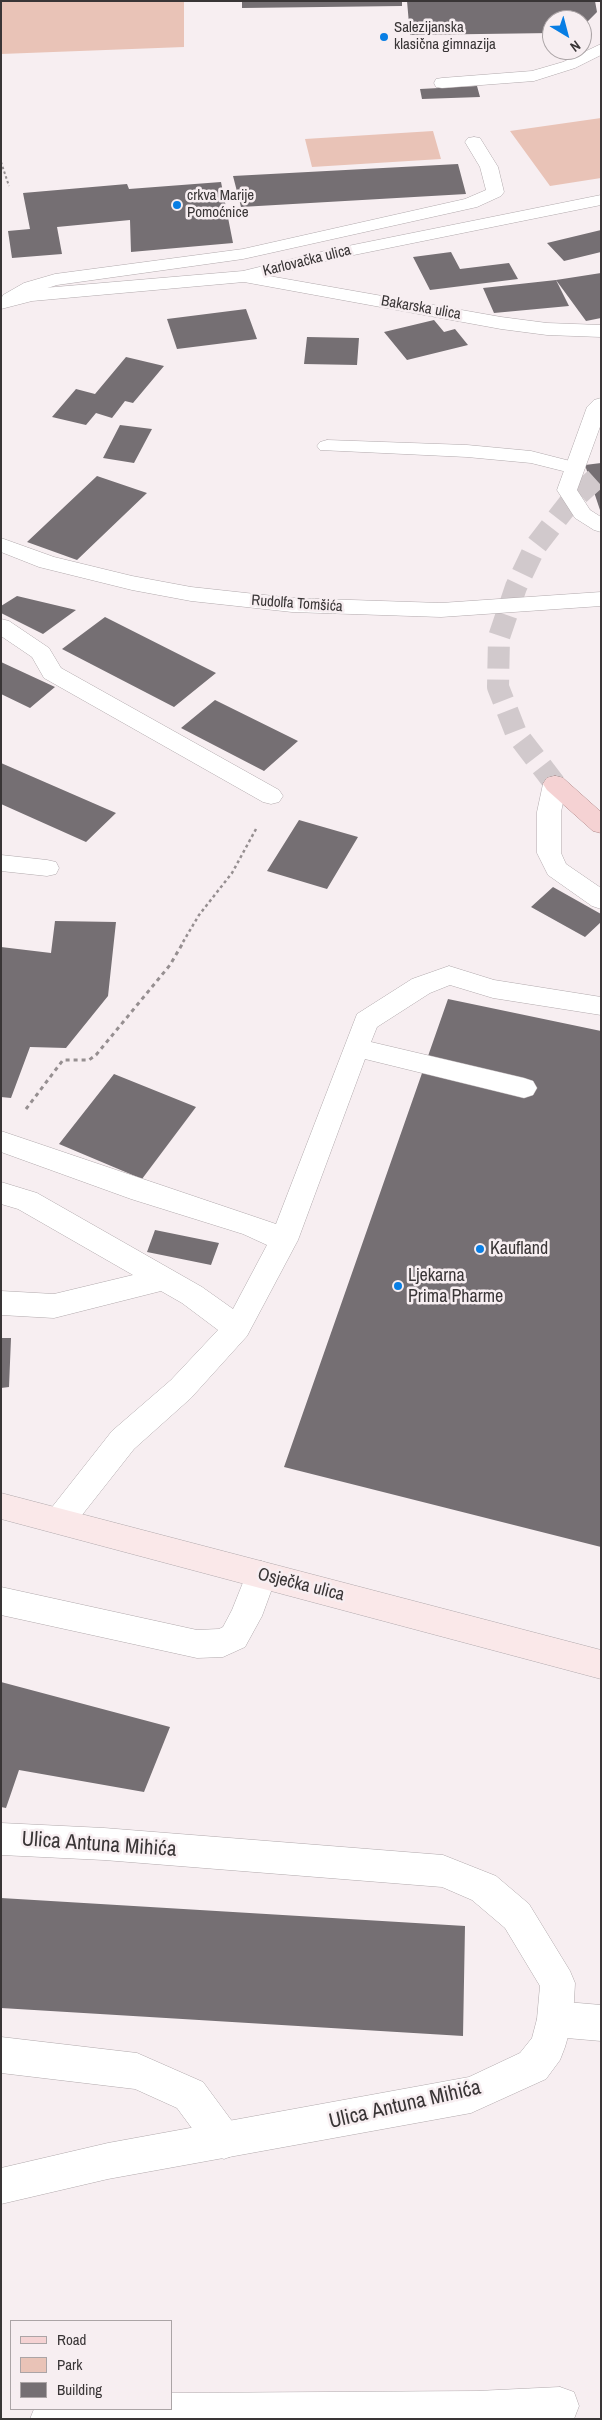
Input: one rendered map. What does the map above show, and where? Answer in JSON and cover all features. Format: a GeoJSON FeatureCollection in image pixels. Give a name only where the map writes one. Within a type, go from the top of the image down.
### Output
{"type":"FeatureCollection","features":[{"type":"Feature","properties":{"kind":"main road"},"geometry":{"type":"LineString","coordinates":[[555,784],[601,825]]}},
{"type":"Feature","properties":{"kind":"main road","name":"Osječka ulica"},"geometry":{"type":"LineString","coordinates":[[1,1506],[60,1520],[601,1665]]}},
{"type":"Feature","properties":{"kind":"street"},"geometry":{"type":"LineString","coordinates":[[442,83],[534,76],[570,65],[601,49]]}},
{"type":"Feature","properties":{"kind":"street","name":"Karlovačka ulica"},"geometry":{"type":"LineString","coordinates":[[5,301],[36,285],[55,280],[243,254],[471,203],[496,192],[489,167],[474,142]]}},
{"type":"Feature","properties":{"kind":"street","name":"Karlovačka ulica"},"geometry":{"type":"LineString","coordinates":[[5,301],[32,295],[243,277],[333,254],[601,200]]}},
{"type":"Feature","properties":{"kind":"street","name":"Bakarska ulica"},"geometry":{"type":"LineString","coordinates":[[243,277],[501,323],[547,329],[601,331]]}},
{"type":"Feature","properties":{"kind":"street"},"geometry":{"type":"LineString","coordinates":[[601,404],[597,407],[567,490],[582,514],[601,526]]}},
{"type":"Feature","properties":{"kind":"street"},"geometry":{"type":"LineString","coordinates":[[327,446],[531,456],[575,468]]}},
{"type":"Feature","properties":{"kind":"street","name":"Rudolfa Tomšića"},"geometry":{"type":"LineString","coordinates":[[1,544],[47,562],[132,583],[191,594],[292,606],[441,610],[601,599]]}},
{"type":"Feature","properties":{"kind":"street"},"geometry":{"type":"LineString","coordinates":[[1,626],[41,653],[52,673],[271,796]]}},
{"type":"Feature","properties":{"kind":"street"},"geometry":{"type":"LineString","coordinates":[[555,784],[549,812],[550,853],[557,869],[601,900]]}},
{"type":"Feature","properties":{"kind":"street"},"geometry":{"type":"LineString","coordinates":[[1,864],[47,868]]}},
{"type":"Feature","properties":{"kind":"street"},"geometry":{"type":"LineString","coordinates":[[60,1520],[123,1440],[181,1389],[237,1328],[284,1240],[366,1021],[421,986],[450,975],[493,989],[601,1006]]}},
{"type":"Feature","properties":{"kind":"street"},"geometry":{"type":"LineString","coordinates":[[357,1048],[524,1088]]}},
{"type":"Feature","properties":{"kind":"street"},"geometry":{"type":"LineString","coordinates":[[1,1141],[141,1192],[252,1226],[284,1240]]}},
{"type":"Feature","properties":{"kind":"street"},"geometry":{"type":"LineString","coordinates":[[1,1193],[28,1201],[163,1278],[192,1295],[237,1328]]}},
{"type":"Feature","properties":{"kind":"street"},"geometry":{"type":"LineString","coordinates":[[1,1303],[54,1306],[163,1278]]}},
{"type":"Feature","properties":{"kind":"street"},"geometry":{"type":"LineString","coordinates":[[1,1601],[197,1644],[223,1643],[234,1637],[246,1616],[262,1575]]}},
{"type":"Feature","properties":{"kind":"street","name":"Ulica Antuna Mihića"},"geometry":{"type":"LineString","coordinates":[[1,1839],[104,1844],[442,1871],[484,1888],[516,1916],[558,1983],[555,2019],[547,2047],[533,2066],[471,2095],[108,2161],[1,2186]]}},
{"type":"Feature","properties":{"kind":"street"},"geometry":{"type":"LineString","coordinates":[[555,2019],[601,2024]]}},
{"type":"Feature","properties":{"kind":"street"},"geometry":{"type":"LineString","coordinates":[[1,2055],[137,2071],[190,2095],[224,2141]]}},
{"type":"Feature","properties":{"kind":"street"},"geometry":{"type":"LineString","coordinates":[[49,2419],[207,2411],[477,2411],[560,2406]]}},
{"type":"Feature","properties":{"kind":"path"},"geometry":{"type":"LineString","coordinates":[[1,162],[9,186]]}},
{"type":"Feature","properties":{"kind":"path"},"geometry":{"type":"LineString","coordinates":[[1,1141],[63,1060],[89,1060],[96,1055],[170,965],[199,915],[232,873],[271,796]]}},
{"type":"Feature","properties":{"kind":"green space"},"geometry":{"type":"Polygon","coordinates":[[[1,1],[184,1],[184,47],[1,54],[1,1]]]}},
{"type":"Feature","properties":{"kind":"green space"},"geometry":{"type":"Polygon","coordinates":[[[601,118],[601,178],[550,186],[510,131],[601,118]]]}},
{"type":"Feature","properties":{"kind":"green space"},"geometry":{"type":"Polygon","coordinates":[[[433,131],[441,159],[312,167],[305,139],[433,131]]]}},
{"type":"Feature","properties":{"kind":"building"},"geometry":{"type":"Polygon","coordinates":[[[242,1],[402,1],[402,6],[242,8],[242,1]]]}},
{"type":"Feature","properties":{"kind":"building"},"geometry":{"type":"Polygon","coordinates":[[[407,1],[595,1],[597,12],[592,17],[592,10],[542,10],[542,33],[410,35],[407,1]]]}},
{"type":"Feature","properties":{"kind":"building"},"geometry":{"type":"Polygon","coordinates":[[[477,86],[480,97],[422,99],[420,89],[477,86]]]}},
{"type":"Feature","properties":{"kind":"building"},"geometry":{"type":"Polygon","coordinates":[[[458,164],[466,194],[241,207],[233,176],[458,164]]]}},
{"type":"Feature","properties":{"kind":"building"},"geometry":{"type":"Polygon","coordinates":[[[221,182],[233,243],[131,252],[130,220],[57,227],[62,254],[12,258],[8,231],[30,229],[23,193],[127,184],[129,189],[221,182]]]}},
{"type":"Feature","properties":{"kind":"building"},"geometry":{"type":"Polygon","coordinates":[[[601,230],[601,252],[564,261],[547,243],[601,230]]]}},
{"type":"Feature","properties":{"kind":"building"},"geometry":{"type":"Polygon","coordinates":[[[451,252],[460,269],[509,263],[518,279],[430,290],[413,257],[451,252]]]}},
{"type":"Feature","properties":{"kind":"building"},"geometry":{"type":"Polygon","coordinates":[[[601,273],[601,318],[586,321],[556,280],[601,273]]]}},
{"type":"Feature","properties":{"kind":"building"},"geometry":{"type":"Polygon","coordinates":[[[556,280],[569,306],[494,313],[483,288],[556,280]]]}},
{"type":"Feature","properties":{"kind":"building"},"geometry":{"type":"Polygon","coordinates":[[[246,309],[257,339],[177,349],[167,319],[246,309]]]}},
{"type":"Feature","properties":{"kind":"building"},"geometry":{"type":"Polygon","coordinates":[[[434,320],[444,332],[455,329],[468,345],[407,360],[384,332],[434,320]]]}},
{"type":"Feature","properties":{"kind":"building"},"geometry":{"type":"Polygon","coordinates":[[[307,337],[359,338],[357,365],[304,364],[307,337]]]}},
{"type":"Feature","properties":{"kind":"building"},"geometry":{"type":"Polygon","coordinates":[[[126,357],[164,366],[133,403],[125,401],[112,418],[96,413],[86,425],[52,417],[76,389],[95,394],[126,357]]]}},
{"type":"Feature","properties":{"kind":"building"},"geometry":{"type":"Polygon","coordinates":[[[120,425],[152,429],[134,463],[103,458],[120,425]]]}},
{"type":"Feature","properties":{"kind":"building"},"geometry":{"type":"Polygon","coordinates":[[[601,463],[601,510],[600,510],[585,465],[601,463]]]}},
{"type":"Feature","properties":{"kind":"building"},"geometry":{"type":"Polygon","coordinates":[[[97,476],[147,493],[77,560],[27,542],[97,476]]]}},
{"type":"Feature","properties":{"kind":"building"},"geometry":{"type":"Polygon","coordinates":[[[17,596],[76,610],[43,634],[1,613],[1,606],[17,596]]]}},
{"type":"Feature","properties":{"kind":"building"},"geometry":{"type":"Polygon","coordinates":[[[105,617],[216,673],[174,707],[62,649],[105,617]]]}},
{"type":"Feature","properties":{"kind":"building"},"geometry":{"type":"Polygon","coordinates":[[[1,662],[55,687],[30,708],[1,694],[1,662]]]}},
{"type":"Feature","properties":{"kind":"building"},"geometry":{"type":"Polygon","coordinates":[[[215,700],[298,741],[264,771],[181,728],[215,700]]]}},
{"type":"Feature","properties":{"kind":"building"},"geometry":{"type":"Polygon","coordinates":[[[1,763],[116,813],[86,842],[1,804],[1,763]]]}},
{"type":"Feature","properties":{"kind":"building"},"geometry":{"type":"Polygon","coordinates":[[[299,820],[358,837],[327,889],[267,871],[299,820]]]}},
{"type":"Feature","properties":{"kind":"building"},"geometry":{"type":"Polygon","coordinates":[[[553,887],[601,914],[601,922],[585,937],[531,907],[553,887]]]}},
{"type":"Feature","properties":{"kind":"building"},"geometry":{"type":"Polygon","coordinates":[[[55,921],[116,922],[108,996],[66,1048],[30,1047],[11,1098],[1,1097],[1,947],[51,953],[55,921]]]}},
{"type":"Feature","properties":{"kind":"building","name":"Kaufland"},"geometry":{"type":"Polygon","coordinates":[[[448,999],[601,1031],[601,1547],[284,1467],[448,999]]]}},
{"type":"Feature","properties":{"kind":"building"},"geometry":{"type":"Polygon","coordinates":[[[114,1074],[196,1107],[142,1179],[59,1144],[114,1074]]]}},
{"type":"Feature","properties":{"kind":"building"},"geometry":{"type":"Polygon","coordinates":[[[155,1230],[219,1243],[211,1265],[147,1252],[155,1230]]]}},
{"type":"Feature","properties":{"kind":"building"},"geometry":{"type":"Polygon","coordinates":[[[1,1338],[11,1338],[9,1387],[1,1388],[1,1338]]]}},
{"type":"Feature","properties":{"kind":"building"},"geometry":{"type":"Polygon","coordinates":[[[1,1682],[170,1727],[144,1792],[19,1770],[6,1808],[1,1807],[1,1682]]]}},
{"type":"Feature","properties":{"kind":"building"},"geometry":{"type":"Polygon","coordinates":[[[1,1898],[465,1926],[463,2036],[1,2008],[1,1898]]]}},
{"type":"Feature","properties":{"kind":"tunnel"},"geometry":{"type":"LineString","coordinates":[[555,784],[516,733],[498,687],[499,637],[516,587],[535,547],[570,502],[601,474]]}},
{"type":"Feature","properties":{"kind":"place","name":"Salezijanska klasična gimnazija"},"geometry":{"type":"Point","coordinates":[384,37]}},
{"type":"Feature","properties":{"kind":"place","name":"crkva Marije Pomoćnice"},"geometry":{"type":"Point","coordinates":[177,205]}},
{"type":"Feature","properties":{"kind":"place","name":"Kaufland"},"geometry":{"type":"Point","coordinates":[480,1249]}},
{"type":"Feature","properties":{"kind":"place","name":"Ljekarna Prima Pharme"},"geometry":{"type":"Point","coordinates":[398,1286]}}]}
